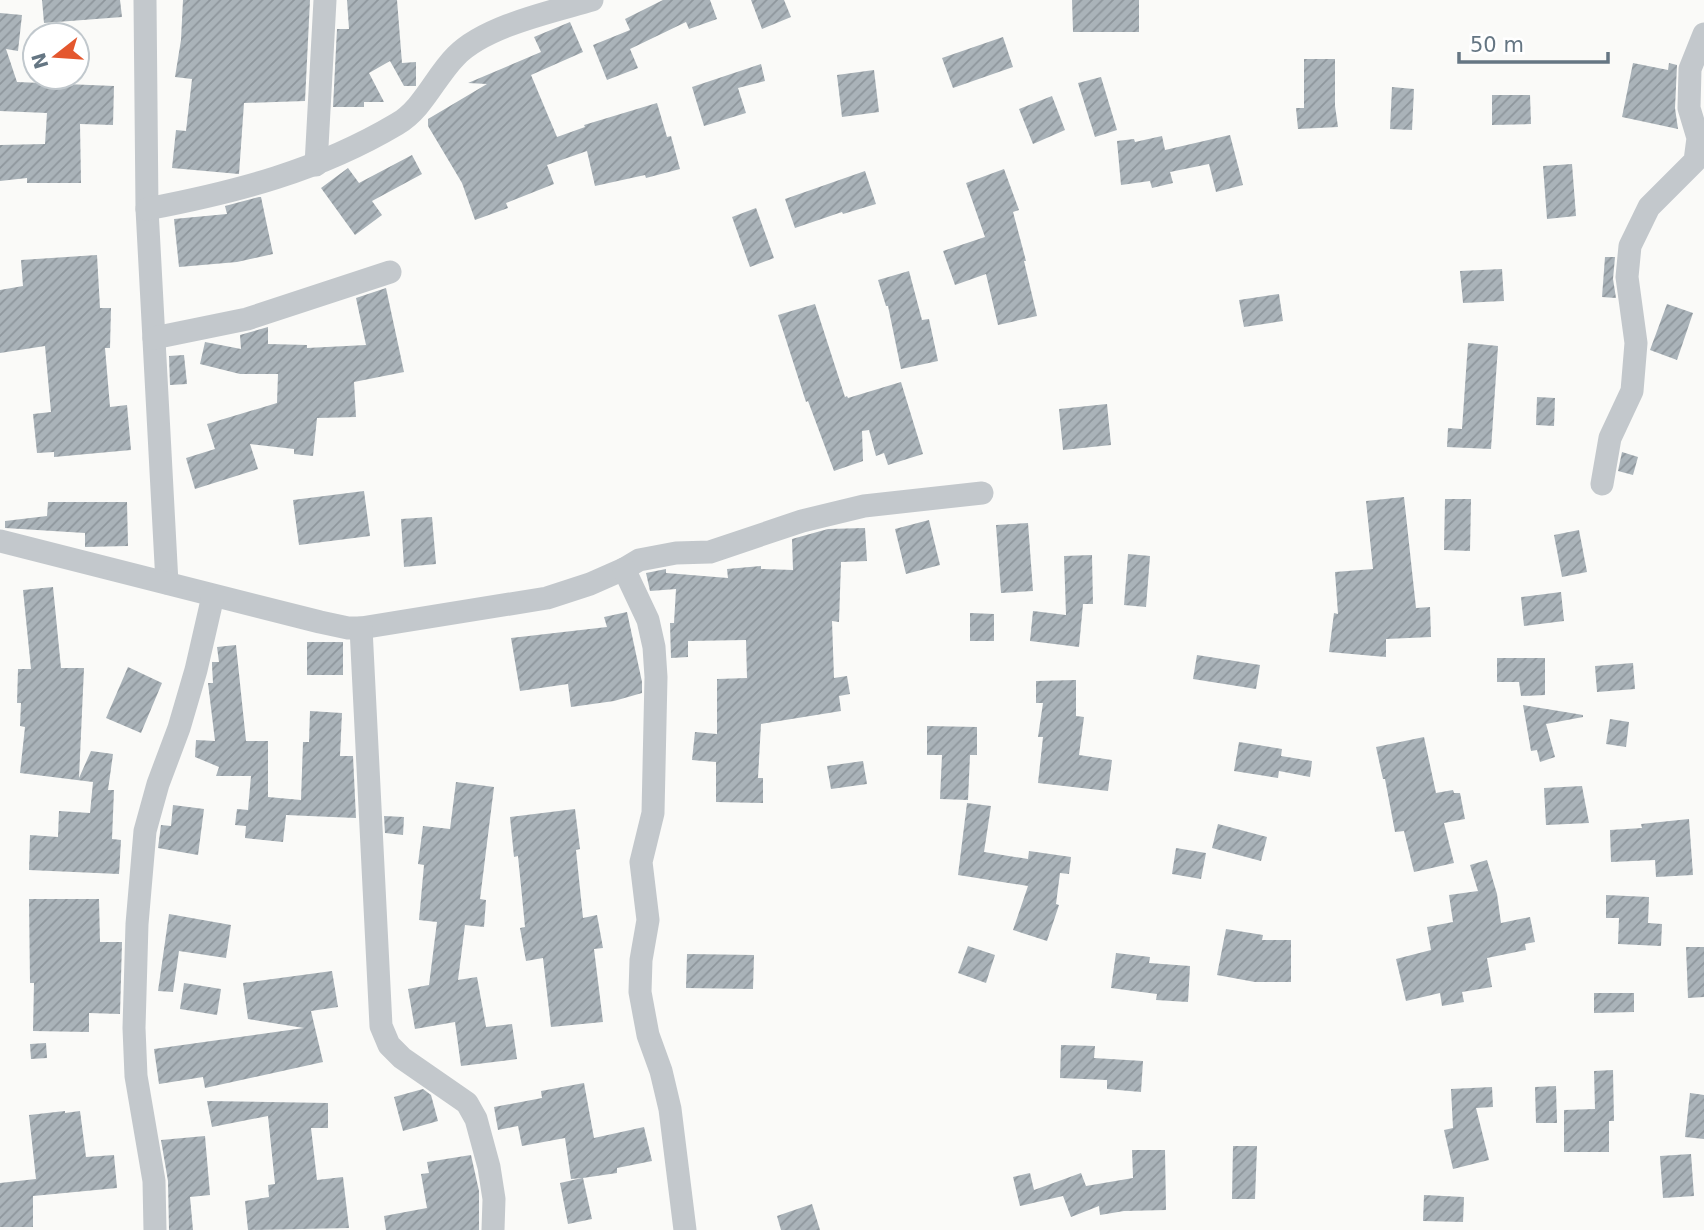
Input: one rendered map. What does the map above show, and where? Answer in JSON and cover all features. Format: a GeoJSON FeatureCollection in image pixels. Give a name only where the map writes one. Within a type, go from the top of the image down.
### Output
{"type":"FeatureCollection","features":[{"type":"Feature","properties":{"kind":"street"},"geometry":{"type":"LineString","coordinates":[[145,0],[148,209],[166,583]]}},
{"type":"Feature","properties":{"kind":"street"},"geometry":{"type":"LineString","coordinates":[[316,165],[325,0]]}},
{"type":"Feature","properties":{"kind":"street"},"geometry":{"type":"LineString","coordinates":[[148,209],[263,184],[316,165],[399,124],[412,114],[448,65],[475,40],[491,32],[592,0]]}},
{"type":"Feature","properties":{"kind":"street"},"geometry":{"type":"LineString","coordinates":[[1602,484],[1610,438],[1632,391],[1636,343],[1628,277],[1630,246],[1649,207],[1695,161],[1698,138],[1689,108],[1690,69],[1704,34]]}},
{"type":"Feature","properties":{"kind":"street"},"geometry":{"type":"LineString","coordinates":[[154,338],[247,319],[390,272]]}},
{"type":"Feature","properties":{"kind":"street"},"geometry":{"type":"LineString","coordinates":[[0,541],[320,622],[361,628],[547,598],[590,584],[639,559],[676,553],[710,552],[803,521],[864,506],[982,493]]}},
{"type":"Feature","properties":{"kind":"street"},"geometry":{"type":"LineString","coordinates":[[624,569],[648,620],[654,647],[656,677],[653,813],[641,862],[648,920],[640,992],[648,1035],[661,1071],[670,1109],[685,1230]]}},
{"type":"Feature","properties":{"kind":"street"},"geometry":{"type":"LineString","coordinates":[[155,1230],[154,1181],[136,1076],[136,925],[145,831],[158,784],[179,728],[213,596]]}},
{"type":"Feature","properties":{"kind":"street"},"geometry":{"type":"LineString","coordinates":[[361,628],[381,1026],[389,1045],[411,1065],[467,1103],[477,1119],[495,1199],[493,1230]]}},
{"type":"Feature","properties":{"kind":"building"},"geometry":{"type":"Polygon","coordinates":[[[42,0],[120,0],[122,17],[44,21],[42,0]]]}},
{"type":"Feature","properties":{"kind":"building"},"geometry":{"type":"Polygon","coordinates":[[[183,0],[310,0],[305,101],[244,103],[239,174],[172,168],[176,130],[186,131],[192,79],[175,77],[181,40],[183,0]]]}},
{"type":"Feature","properties":{"kind":"building"},"geometry":{"type":"Polygon","coordinates":[[[347,0],[397,0],[402,63],[416,62],[416,86],[404,86],[390,61],[369,73],[384,102],[364,102],[364,107],[333,107],[337,29],[349,29],[347,0]]]}},
{"type":"Feature","properties":{"kind":"building"},"geometry":{"type":"Polygon","coordinates":[[[663,0],[710,0],[717,19],[689,29],[686,22],[630,49],[638,68],[607,80],[593,45],[630,30],[625,19],[663,0]]]}},
{"type":"Feature","properties":{"kind":"building"},"geometry":{"type":"Polygon","coordinates":[[[751,0],[784,0],[791,17],[762,29],[751,0]]]}},
{"type":"Feature","properties":{"kind":"building"},"geometry":{"type":"Polygon","coordinates":[[[1072,0],[1139,0],[1139,32],[1073,32],[1072,0]]]}},
{"type":"Feature","properties":{"kind":"building"},"geometry":{"type":"Polygon","coordinates":[[[0,13],[22,15],[18,51],[6,49],[17,82],[21,82],[21,91],[91,91],[91,85],[114,86],[113,125],[80,124],[81,183],[27,183],[27,178],[0,181],[0,145],[45,144],[47,113],[0,111],[0,13]]]}},
{"type":"Feature","properties":{"kind":"building"},"geometry":{"type":"Polygon","coordinates":[[[570,22],[583,52],[531,75],[557,137],[585,127],[584,125],[657,103],[667,137],[671,136],[680,169],[646,178],[645,175],[595,186],[587,151],[547,165],[554,184],[506,203],[508,208],[475,220],[462,183],[428,126],[428,119],[487,84],[468,83],[541,52],[534,37],[570,22]]]}},
{"type":"Feature","properties":{"kind":"building"},"geometry":{"type":"Polygon","coordinates":[[[1003,37],[1013,67],[953,88],[942,58],[1003,37]]]}},
{"type":"Feature","properties":{"kind":"building"},"geometry":{"type":"Polygon","coordinates":[[[1304,59],[1335,59],[1338,127],[1298,129],[1296,108],[1304,108],[1304,59]]]}},
{"type":"Feature","properties":{"kind":"building"},"geometry":{"type":"Polygon","coordinates":[[[1633,63],[1668,70],[1669,63],[1677,65],[1675,108],[1678,129],[1622,117],[1633,63]]]}},
{"type":"Feature","properties":{"kind":"building"},"geometry":{"type":"Polygon","coordinates":[[[761,64],[765,81],[738,88],[746,113],[704,126],[692,87],[761,64]]]}},
{"type":"Feature","properties":{"kind":"building"},"geometry":{"type":"Polygon","coordinates":[[[874,70],[879,112],[842,117],[837,75],[874,70]]]}},
{"type":"Feature","properties":{"kind":"building"},"geometry":{"type":"Polygon","coordinates":[[[1101,77],[1117,130],[1095,137],[1078,83],[1101,77]]]}},
{"type":"Feature","properties":{"kind":"building"},"geometry":{"type":"Polygon","coordinates":[[[1392,87],[1414,89],[1412,130],[1390,129],[1392,87]]]}},
{"type":"Feature","properties":{"kind":"building"},"geometry":{"type":"Polygon","coordinates":[[[1492,95],[1530,95],[1531,124],[1492,125],[1492,95]]]}},
{"type":"Feature","properties":{"kind":"building"},"geometry":{"type":"Polygon","coordinates":[[[1052,96],[1065,130],[1033,144],[1019,109],[1052,96]]]}},
{"type":"Feature","properties":{"kind":"building"},"geometry":{"type":"Polygon","coordinates":[[[1230,135],[1243,185],[1216,192],[1209,164],[1170,172],[1173,183],[1152,188],[1150,181],[1121,185],[1117,141],[1134,139],[1135,142],[1162,136],[1165,150],[1230,135]]]}},
{"type":"Feature","properties":{"kind":"building"},"geometry":{"type":"Polygon","coordinates":[[[412,155],[422,174],[372,201],[382,215],[355,235],[321,188],[348,168],[359,183],[412,155]]]}},
{"type":"Feature","properties":{"kind":"building"},"geometry":{"type":"Polygon","coordinates":[[[1572,164],[1576,216],[1547,219],[1543,166],[1572,164]]]}},
{"type":"Feature","properties":{"kind":"building"},"geometry":{"type":"Polygon","coordinates":[[[1004,169],[1019,210],[1013,212],[1037,316],[998,325],[986,274],[955,285],[943,251],[985,237],[966,183],[1004,169]]]}},
{"type":"Feature","properties":{"kind":"building"},"geometry":{"type":"Polygon","coordinates":[[[865,171],[876,204],[795,228],[785,199],[865,171]]]}},
{"type":"Feature","properties":{"kind":"building"},"geometry":{"type":"Polygon","coordinates":[[[261,197],[273,254],[237,262],[179,267],[174,219],[227,214],[225,206],[261,197]]]}},
{"type":"Feature","properties":{"kind":"building"},"geometry":{"type":"Polygon","coordinates":[[[756,208],[774,258],[750,267],[732,217],[756,208]]]}},
{"type":"Feature","properties":{"kind":"building"},"geometry":{"type":"Polygon","coordinates":[[[97,255],[100,308],[111,308],[110,348],[105,348],[110,407],[127,405],[131,450],[54,457],[54,452],[37,453],[33,414],[51,412],[45,346],[0,353],[0,290],[23,286],[21,260],[97,255]]]}},
{"type":"Feature","properties":{"kind":"building"},"geometry":{"type":"Polygon","coordinates":[[[1605,257],[1615,257],[1613,279],[1616,298],[1602,297],[1605,257]]]}},
{"type":"Feature","properties":{"kind":"building"},"geometry":{"type":"Polygon","coordinates":[[[1502,269],[1504,301],[1463,303],[1460,271],[1502,269]]]}},
{"type":"Feature","properties":{"kind":"building"},"geometry":{"type":"Polygon","coordinates":[[[909,271],[922,320],[929,319],[938,361],[901,369],[888,306],[878,280],[909,271]]]}},
{"type":"Feature","properties":{"kind":"building"},"geometry":{"type":"Polygon","coordinates":[[[386,288],[404,372],[354,382],[356,417],[317,418],[313,456],[294,454],[294,449],[250,444],[258,469],[195,489],[186,458],[215,449],[207,424],[277,403],[278,374],[240,374],[200,364],[205,342],[241,349],[240,335],[268,327],[268,344],[307,345],[307,348],[366,345],[356,298],[386,288]]]}},
{"type":"Feature","properties":{"kind":"building"},"geometry":{"type":"Polygon","coordinates":[[[1279,294],[1283,321],[1244,327],[1239,300],[1279,294]]]}},
{"type":"Feature","properties":{"kind":"building"},"geometry":{"type":"Polygon","coordinates":[[[815,304],[845,397],[901,382],[923,454],[888,465],[884,453],[876,456],[869,430],[862,431],[863,461],[834,471],[808,401],[806,402],[778,315],[815,304]]]}},
{"type":"Feature","properties":{"kind":"building"},"geometry":{"type":"Polygon","coordinates":[[[1667,304],[1693,313],[1677,360],[1650,350],[1667,304]]]}},
{"type":"Feature","properties":{"kind":"building"},"geometry":{"type":"Polygon","coordinates":[[[1468,343],[1498,346],[1491,449],[1447,447],[1448,428],[1462,429],[1468,343]]]}},
{"type":"Feature","properties":{"kind":"building"},"geometry":{"type":"Polygon","coordinates":[[[184,355],[187,384],[170,385],[169,356],[184,355]]]}},
{"type":"Feature","properties":{"kind":"building"},"geometry":{"type":"Polygon","coordinates":[[[1537,397],[1555,398],[1554,426],[1536,425],[1537,397]]]}},
{"type":"Feature","properties":{"kind":"building"},"geometry":{"type":"Polygon","coordinates":[[[1107,404],[1111,445],[1063,450],[1059,409],[1107,404]]]}},
{"type":"Feature","properties":{"kind":"building"},"geometry":{"type":"Polygon","coordinates":[[[1622,452],[1638,457],[1633,475],[1618,471],[1622,452]]]}},
{"type":"Feature","properties":{"kind":"building"},"geometry":{"type":"Polygon","coordinates":[[[364,491],[370,536],[299,545],[293,500],[364,491]]]}},
{"type":"Feature","properties":{"kind":"building"},"geometry":{"type":"Polygon","coordinates":[[[1404,497],[1416,608],[1430,607],[1431,637],[1386,639],[1386,657],[1329,652],[1334,613],[1338,614],[1335,572],[1373,569],[1366,501],[1404,497]]]}},
{"type":"Feature","properties":{"kind":"building"},"geometry":{"type":"Polygon","coordinates":[[[1445,499],[1471,499],[1470,551],[1444,550],[1445,499]]]}},
{"type":"Feature","properties":{"kind":"building"},"geometry":{"type":"Polygon","coordinates":[[[48,502],[127,502],[128,546],[85,547],[85,533],[5,528],[5,521],[47,516],[48,502]]]}},
{"type":"Feature","properties":{"kind":"building"},"geometry":{"type":"Polygon","coordinates":[[[432,517],[436,564],[404,567],[401,519],[432,517]]]}},
{"type":"Feature","properties":{"kind":"building"},"geometry":{"type":"Polygon","coordinates":[[[929,520],[940,565],[906,574],[895,529],[929,520]]]}},
{"type":"Feature","properties":{"kind":"building"},"geometry":{"type":"Polygon","coordinates":[[[1028,523],[1033,591],[1001,593],[996,525],[1028,523]]]}},
{"type":"Feature","properties":{"kind":"building"},"geometry":{"type":"Polygon","coordinates":[[[865,528],[867,561],[841,562],[839,622],[832,621],[834,678],[847,676],[850,694],[839,696],[841,711],[761,724],[758,778],[763,778],[763,803],[716,802],[716,762],[692,760],[695,732],[717,734],[717,679],[747,678],[746,640],[688,641],[688,657],[671,658],[670,623],[674,623],[676,589],[650,591],[646,573],[666,569],[666,573],[728,578],[727,569],[761,566],[761,569],[793,570],[792,539],[828,529],[865,528]]]}},
{"type":"Feature","properties":{"kind":"building"},"geometry":{"type":"Polygon","coordinates":[[[1579,530],[1587,572],[1562,577],[1554,535],[1579,530]]]}},
{"type":"Feature","properties":{"kind":"building"},"geometry":{"type":"Polygon","coordinates":[[[1128,554],[1150,556],[1146,607],[1124,605],[1128,554]]]}},
{"type":"Feature","properties":{"kind":"building"},"geometry":{"type":"Polygon","coordinates":[[[1092,555],[1093,604],[1083,604],[1079,647],[1030,641],[1033,611],[1066,615],[1064,556],[1092,555]]]}},
{"type":"Feature","properties":{"kind":"building"},"geometry":{"type":"Polygon","coordinates":[[[53,587],[61,668],[84,668],[79,778],[91,751],[113,754],[108,790],[114,790],[112,839],[121,840],[119,874],[29,870],[30,835],[58,837],[59,811],[90,813],[93,782],[20,773],[25,727],[20,726],[21,703],[17,703],[18,669],[31,669],[23,590],[53,587]]]}},
{"type":"Feature","properties":{"kind":"building"},"geometry":{"type":"Polygon","coordinates":[[[1561,592],[1564,621],[1524,626],[1521,597],[1561,592]]]}},
{"type":"Feature","properties":{"kind":"building"},"geometry":{"type":"Polygon","coordinates":[[[627,612],[642,693],[614,701],[571,707],[568,684],[520,691],[511,638],[607,627],[604,617],[627,612]]]}},
{"type":"Feature","properties":{"kind":"building"},"geometry":{"type":"Polygon","coordinates":[[[970,613],[994,614],[994,641],[970,641],[970,613]]]}},
{"type":"Feature","properties":{"kind":"building"},"geometry":{"type":"Polygon","coordinates":[[[307,642],[343,642],[343,675],[307,675],[307,642]]]}},
{"type":"Feature","properties":{"kind":"building"},"geometry":{"type":"Polygon","coordinates":[[[236,645],[246,741],[268,741],[268,797],[301,800],[303,742],[309,742],[310,711],[342,713],[340,756],[353,756],[356,818],[286,815],[283,842],[245,838],[246,826],[235,825],[237,809],[248,810],[251,776],[216,776],[219,767],[195,757],[196,740],[215,741],[208,683],[213,683],[212,662],[219,662],[217,647],[236,645]]]}},
{"type":"Feature","properties":{"kind":"building"},"geometry":{"type":"Polygon","coordinates":[[[1197,655],[1260,665],[1256,689],[1193,679],[1197,655]]]}},
{"type":"Feature","properties":{"kind":"building"},"geometry":{"type":"Polygon","coordinates":[[[1497,658],[1545,658],[1545,695],[1521,696],[1519,682],[1497,682],[1497,658]]]}},
{"type":"Feature","properties":{"kind":"building"},"geometry":{"type":"Polygon","coordinates":[[[1633,663],[1635,689],[1597,692],[1595,666],[1633,663]]]}},
{"type":"Feature","properties":{"kind":"building"},"geometry":{"type":"Polygon","coordinates":[[[128,667],[162,683],[141,733],[106,718],[128,667]]]}},
{"type":"Feature","properties":{"kind":"building"},"geometry":{"type":"Polygon","coordinates":[[[1076,680],[1076,716],[1084,717],[1079,755],[1112,760],[1108,791],[1038,783],[1043,737],[1038,737],[1043,703],[1036,703],[1036,681],[1076,680]]]}},
{"type":"Feature","properties":{"kind":"building"},"geometry":{"type":"Polygon","coordinates":[[[1523,705],[1583,717],[1546,724],[1555,757],[1540,762],[1537,750],[1531,751],[1523,705]]]}},
{"type":"Feature","properties":{"kind":"building"},"geometry":{"type":"Polygon","coordinates":[[[1610,719],[1629,722],[1626,747],[1606,744],[1610,719]]]}},
{"type":"Feature","properties":{"kind":"building"},"geometry":{"type":"Polygon","coordinates":[[[927,726],[977,727],[977,755],[970,755],[968,800],[940,799],[942,755],[927,755],[927,726]]]}},
{"type":"Feature","properties":{"kind":"building"},"geometry":{"type":"Polygon","coordinates":[[[1424,737],[1436,793],[1453,790],[1454,793],[1460,793],[1465,819],[1444,823],[1454,863],[1414,872],[1404,831],[1395,832],[1376,747],[1424,737]]]}},
{"type":"Feature","properties":{"kind":"building"},"geometry":{"type":"Polygon","coordinates":[[[1239,742],[1282,749],[1281,756],[1312,761],[1310,777],[1279,771],[1278,778],[1234,771],[1239,742]]]}},
{"type":"Feature","properties":{"kind":"building"},"geometry":{"type":"Polygon","coordinates":[[[863,761],[867,784],[831,789],[827,766],[863,761]]]}},
{"type":"Feature","properties":{"kind":"building"},"geometry":{"type":"Polygon","coordinates":[[[456,782],[494,787],[480,899],[486,900],[484,927],[465,925],[458,980],[477,977],[486,1027],[512,1024],[517,1059],[461,1066],[455,1022],[415,1029],[408,989],[429,985],[437,922],[419,920],[424,865],[418,864],[423,826],[450,829],[456,782]]]}},
{"type":"Feature","properties":{"kind":"building"},"geometry":{"type":"Polygon","coordinates":[[[1582,786],[1589,823],[1546,825],[1544,788],[1582,786]]]}},
{"type":"Feature","properties":{"kind":"building"},"geometry":{"type":"Polygon","coordinates":[[[967,803],[991,806],[984,852],[1028,859],[1029,851],[1071,857],[1069,874],[1060,873],[1056,904],[1059,905],[1047,941],[1013,930],[1028,886],[958,875],[967,803]]]}},
{"type":"Feature","properties":{"kind":"building"},"geometry":{"type":"Polygon","coordinates":[[[173,805],[204,809],[198,855],[158,848],[161,825],[171,826],[173,805]]]}},
{"type":"Feature","properties":{"kind":"building"},"geometry":{"type":"Polygon","coordinates":[[[575,809],[583,918],[597,915],[603,948],[594,949],[603,1022],[551,1027],[543,958],[526,961],[520,928],[525,927],[518,856],[514,857],[510,817],[575,809]]]}},
{"type":"Feature","properties":{"kind":"building"},"geometry":{"type":"Polygon","coordinates":[[[384,816],[404,817],[403,835],[385,833],[384,816]]]}},
{"type":"Feature","properties":{"kind":"building"},"geometry":{"type":"Polygon","coordinates":[[[1689,819],[1693,875],[1656,877],[1655,860],[1611,862],[1610,830],[1642,828],[1641,824],[1689,819]]]}},
{"type":"Feature","properties":{"kind":"building"},"geometry":{"type":"Polygon","coordinates":[[[1218,824],[1267,837],[1261,861],[1212,848],[1218,824]]]}},
{"type":"Feature","properties":{"kind":"building"},"geometry":{"type":"Polygon","coordinates":[[[1176,848],[1206,853],[1201,879],[1172,874],[1176,848]]]}},
{"type":"Feature","properties":{"kind":"building"},"geometry":{"type":"Polygon","coordinates":[[[1487,860],[1497,894],[1501,923],[1530,917],[1535,942],[1525,944],[1526,950],[1487,958],[1492,987],[1462,992],[1464,1002],[1442,1006],[1440,993],[1406,1001],[1396,959],[1431,950],[1427,927],[1453,922],[1449,895],[1478,891],[1470,865],[1487,860]]]}},
{"type":"Feature","properties":{"kind":"building"},"geometry":{"type":"Polygon","coordinates":[[[1606,895],[1649,897],[1648,923],[1662,924],[1661,946],[1618,944],[1619,918],[1606,918],[1606,895]]]}},
{"type":"Feature","properties":{"kind":"building"},"geometry":{"type":"Polygon","coordinates":[[[29,899],[99,899],[100,942],[122,942],[120,1014],[89,1013],[89,1032],[33,1031],[34,983],[30,983],[29,899]]]}},
{"type":"Feature","properties":{"kind":"building"},"geometry":{"type":"Polygon","coordinates":[[[169,914],[231,925],[226,958],[179,951],[173,992],[158,991],[169,914]]]}},
{"type":"Feature","properties":{"kind":"building"},"geometry":{"type":"Polygon","coordinates":[[[1226,929],[1263,935],[1262,940],[1291,940],[1291,982],[1255,982],[1217,975],[1226,929]]]}},
{"type":"Feature","properties":{"kind":"building"},"geometry":{"type":"Polygon","coordinates":[[[968,946],[995,955],[986,983],[958,973],[968,946]]]}},
{"type":"Feature","properties":{"kind":"building"},"geometry":{"type":"Polygon","coordinates":[[[1686,947],[1704,947],[1704,997],[1688,998],[1686,947]]]}},
{"type":"Feature","properties":{"kind":"building"},"geometry":{"type":"Polygon","coordinates":[[[1116,953],[1150,957],[1149,963],[1190,966],[1188,1002],[1156,1000],[1157,994],[1111,988],[1116,953]]]}},
{"type":"Feature","properties":{"kind":"building"},"geometry":{"type":"Polygon","coordinates":[[[687,954],[754,955],[753,989],[686,988],[687,954]]]}},
{"type":"Feature","properties":{"kind":"building"},"geometry":{"type":"Polygon","coordinates":[[[332,971],[338,1007],[311,1011],[323,1062],[205,1088],[203,1077],[159,1084],[154,1049],[304,1028],[248,1019],[243,983],[332,971]]]}},
{"type":"Feature","properties":{"kind":"building"},"geometry":{"type":"Polygon","coordinates":[[[184,983],[221,989],[217,1015],[180,1009],[184,983]]]}},
{"type":"Feature","properties":{"kind":"building"},"geometry":{"type":"Polygon","coordinates":[[[1594,993],[1634,993],[1634,1012],[1594,1013],[1594,993]]]}},
{"type":"Feature","properties":{"kind":"building"},"geometry":{"type":"Polygon","coordinates":[[[46,1043],[47,1058],[31,1059],[30,1044],[46,1043]]]}},
{"type":"Feature","properties":{"kind":"building"},"geometry":{"type":"Polygon","coordinates":[[[1061,1045],[1095,1046],[1094,1058],[1143,1061],[1141,1092],[1107,1089],[1107,1080],[1060,1078],[1061,1045]]]}},
{"type":"Feature","properties":{"kind":"building"},"geometry":{"type":"Polygon","coordinates":[[[1613,1070],[1614,1121],[1609,1121],[1609,1152],[1564,1152],[1564,1110],[1595,1109],[1594,1071],[1613,1070]]]}},
{"type":"Feature","properties":{"kind":"building"},"geometry":{"type":"Polygon","coordinates":[[[584,1083],[594,1138],[644,1127],[652,1161],[617,1168],[617,1173],[583,1178],[592,1219],[568,1224],[560,1183],[582,1178],[571,1179],[565,1138],[522,1146],[518,1126],[498,1130],[494,1107],[542,1098],[541,1091],[584,1083]]]}},
{"type":"Feature","properties":{"kind":"building"},"geometry":{"type":"Polygon","coordinates":[[[1556,1086],[1557,1123],[1536,1123],[1535,1087],[1556,1086]]]}},
{"type":"Feature","properties":{"kind":"building"},"geometry":{"type":"Polygon","coordinates":[[[1492,1087],[1493,1107],[1476,1108],[1489,1160],[1453,1169],[1444,1130],[1453,1128],[1451,1089],[1492,1087]]]}},
{"type":"Feature","properties":{"kind":"building"},"geometry":{"type":"Polygon","coordinates":[[[423,1089],[431,1095],[438,1121],[403,1131],[394,1097],[423,1089]]]}},
{"type":"Feature","properties":{"kind":"building"},"geometry":{"type":"Polygon","coordinates":[[[1690,1093],[1704,1095],[1704,1139],[1685,1137],[1690,1093]]]}},
{"type":"Feature","properties":{"kind":"building"},"geometry":{"type":"Polygon","coordinates":[[[207,1101],[328,1103],[328,1128],[311,1128],[317,1180],[343,1177],[349,1228],[248,1230],[245,1201],[269,1197],[268,1185],[275,1184],[268,1116],[212,1127],[207,1101]]]}},
{"type":"Feature","properties":{"kind":"building"},"geometry":{"type":"Polygon","coordinates":[[[80,1111],[86,1157],[114,1155],[117,1188],[33,1196],[33,1227],[0,1227],[0,1183],[36,1179],[29,1115],[80,1111]]]}},
{"type":"Feature","properties":{"kind":"building"},"geometry":{"type":"Polygon","coordinates":[[[205,1136],[210,1195],[190,1197],[193,1230],[169,1230],[168,1181],[161,1140],[205,1136]]]}},
{"type":"Feature","properties":{"kind":"building"},"geometry":{"type":"Polygon","coordinates":[[[1233,1146],[1257,1146],[1255,1199],[1232,1199],[1233,1146]]]}},
{"type":"Feature","properties":{"kind":"building"},"geometry":{"type":"Polygon","coordinates":[[[1132,1150],[1165,1150],[1166,1210],[1124,1211],[1100,1215],[1099,1206],[1071,1217],[1063,1196],[1020,1206],[1013,1177],[1030,1173],[1034,1190],[1081,1173],[1086,1186],[1133,1178],[1132,1150]]]}},
{"type":"Feature","properties":{"kind":"building"},"geometry":{"type":"Polygon","coordinates":[[[1691,1154],[1694,1196],[1663,1198],[1660,1156],[1691,1154]]]}},
{"type":"Feature","properties":{"kind":"building"},"geometry":{"type":"Polygon","coordinates":[[[471,1155],[479,1191],[479,1230],[386,1230],[384,1216],[427,1208],[421,1174],[429,1173],[427,1162],[471,1155]]]}},
{"type":"Feature","properties":{"kind":"building"},"geometry":{"type":"Polygon","coordinates":[[[1424,1195],[1464,1197],[1463,1222],[1423,1221],[1424,1195]]]}},
{"type":"Feature","properties":{"kind":"building"},"geometry":{"type":"Polygon","coordinates":[[[812,1204],[820,1230],[781,1230],[777,1216],[812,1204]]]}}]}
